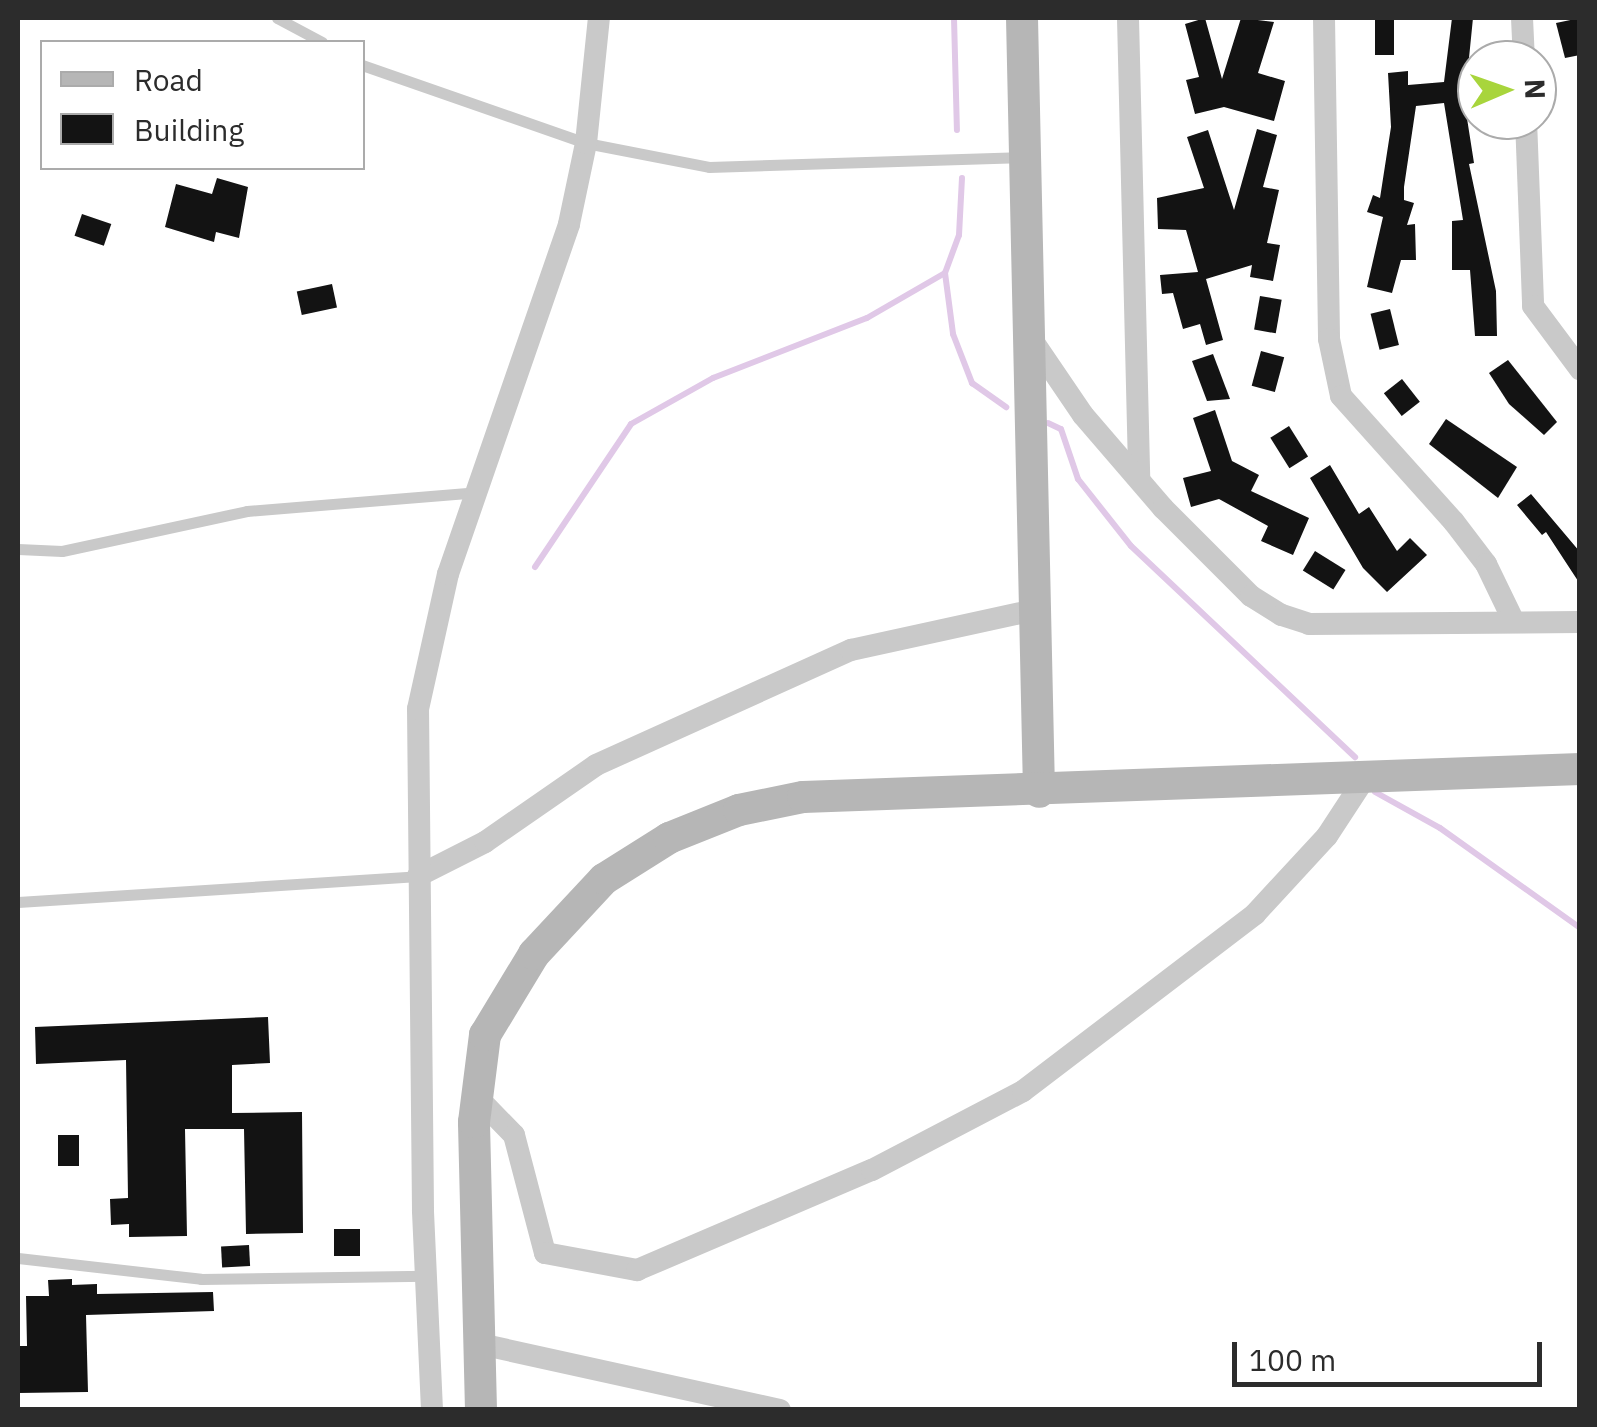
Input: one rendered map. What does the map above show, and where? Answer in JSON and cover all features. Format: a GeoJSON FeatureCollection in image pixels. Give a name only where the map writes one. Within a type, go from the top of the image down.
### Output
{"type":"FeatureCollection","features":[{"type":"Feature","properties":{"kind":"street"},"geometry":{"type":"LineString","coordinates":[[432,1410],[418,876],[418,709],[448,574],[569,224],[586,144],[599,18]]}},
{"type":"Feature","properties":{"kind":"street"},"geometry":{"type":"LineString","coordinates":[[1022,18],[1039,792]]}},
{"type":"Feature","properties":{"kind":"street"},"geometry":{"type":"LineString","coordinates":[[1128,18],[1139,478]]}},
{"type":"Feature","properties":{"kind":"street"},"geometry":{"type":"LineString","coordinates":[[1324,18],[1330,339],[1341,396],[1454,522],[1486,564],[1514,622]]}},
{"type":"Feature","properties":{"kind":"street"},"geometry":{"type":"LineString","coordinates":[[1527,140],[1534,306],[1580,369]]}},
{"type":"Feature","properties":{"kind":"street"},"geometry":{"type":"LineString","coordinates":[[1028,335],[1083,414],[1139,478],[1251,596],[1282,615],[1309,624],[1580,622]]}},
{"type":"Feature","properties":{"kind":"street"},"geometry":{"type":"LineString","coordinates":[[418,876],[485,842],[596,766],[851,650],[1034,610]]}},
{"type":"Feature","properties":{"kind":"street"},"geometry":{"type":"LineString","coordinates":[[481,1410],[477,1097],[485,1034],[534,954],[604,880],[669,838],[739,810],[802,797],[1039,792],[1580,769]]}},
{"type":"Feature","properties":{"kind":"street"},"geometry":{"type":"LineString","coordinates":[[477,1097],[514,1136],[544,1254],[637,1270],[872,1170],[1023,1092],[1255,914],[1326,836],[1365,778]]}},
{"type":"Feature","properties":{"kind":"street"},"geometry":{"type":"LineString","coordinates":[[480,1344],[780,1410]]}},
{"type":"Feature","properties":{"kind":"lane"},"geometry":{"type":"LineString","coordinates":[[276,18],[318,40]]}},
{"type":"Feature","properties":{"kind":"lane"},"geometry":{"type":"LineString","coordinates":[[365,66],[586,144],[709,167],[1025,157]]}},
{"type":"Feature","properties":{"kind":"lane"},"geometry":{"type":"LineString","coordinates":[[18,549],[62,551],[247,511],[476,492]]}},
{"type":"Feature","properties":{"kind":"lane"},"geometry":{"type":"LineString","coordinates":[[18,902],[418,876]]}},
{"type":"Feature","properties":{"kind":"lane"},"geometry":{"type":"LineString","coordinates":[[18,1258],[201,1279],[426,1276]]}},
{"type":"Feature","properties":{"kind":"building"},"geometry":{"type":"Polygon","coordinates":[[[1205,18],[1222,79],[1241,18],[1274,22],[1258,73],[1285,81],[1274,121],[1224,107],[1195,114],[1186,80],[1199,77],[1185,24],[1205,18]]]}},
{"type":"Feature","properties":{"kind":"building"},"geometry":{"type":"Polygon","coordinates":[[[1375,18],[1394,18],[1394,55],[1375,55],[1375,18]]]}},
{"type":"Feature","properties":{"kind":"building"},"geometry":{"type":"Polygon","coordinates":[[[1452,18],[1473,18],[1471,40],[1457,40],[1457,140],[1470,140],[1474,163],[1469,164],[1496,291],[1497,336],[1475,336],[1470,270],[1452,270],[1452,221],[1463,220],[1444,103],[1416,106],[1404,200],[1414,203],[1407,225],[1415,224],[1416,260],[1401,260],[1392,293],[1367,287],[1383,217],[1367,212],[1373,195],[1380,198],[1391,127],[1388,73],[1408,71],[1408,85],[1444,82],[1452,18]]]}},
{"type":"Feature","properties":{"kind":"building"},"geometry":{"type":"Polygon","coordinates":[[[1580,18],[1580,55],[1565,58],[1556,23],[1580,18]]]}},
{"type":"Feature","properties":{"kind":"building"},"geometry":{"type":"Polygon","coordinates":[[[1257,129],[1277,135],[1263,187],[1279,190],[1267,243],[1280,245],[1273,281],[1250,277],[1252,265],[1206,279],[1223,340],[1206,345],[1200,324],[1183,329],[1173,293],[1162,294],[1160,275],[1198,272],[1186,230],[1158,229],[1157,198],[1204,188],[1187,137],[1208,130],[1234,210],[1257,129]]]}},
{"type":"Feature","properties":{"kind":"building"},"geometry":{"type":"Polygon","coordinates":[[[217,178],[248,187],[239,238],[216,232],[214,242],[165,227],[176,184],[212,194],[217,178]]]}},
{"type":"Feature","properties":{"kind":"building"},"geometry":{"type":"Polygon","coordinates":[[[82,214],[111,224],[104,246],[75,236],[82,214]]]}},
{"type":"Feature","properties":{"kind":"building"},"geometry":{"type":"Polygon","coordinates":[[[332,284],[337,307],[302,315],[297,291],[332,284]]]}},
{"type":"Feature","properties":{"kind":"building"},"geometry":{"type":"Polygon","coordinates":[[[1260,296],[1282,300],[1276,333],[1254,329],[1260,296]]]}},
{"type":"Feature","properties":{"kind":"building"},"geometry":{"type":"Polygon","coordinates":[[[1390,309],[1399,345],[1380,350],[1371,314],[1390,309]]]}},
{"type":"Feature","properties":{"kind":"building"},"geometry":{"type":"Polygon","coordinates":[[[1261,351],[1284,357],[1275,392],[1252,386],[1261,351]]]}},
{"type":"Feature","properties":{"kind":"building"},"geometry":{"type":"Polygon","coordinates":[[[1213,354],[1230,399],[1207,401],[1192,361],[1213,354]]]}},
{"type":"Feature","properties":{"kind":"building"},"geometry":{"type":"Polygon","coordinates":[[[1508,360],[1557,422],[1544,435],[1509,404],[1489,373],[1508,360]]]}},
{"type":"Feature","properties":{"kind":"building"},"geometry":{"type":"Polygon","coordinates":[[[1402,379],[1420,402],[1402,416],[1384,393],[1402,379]]]}},
{"type":"Feature","properties":{"kind":"building"},"geometry":{"type":"Polygon","coordinates":[[[1215,410],[1232,461],[1259,475],[1251,491],[1309,518],[1293,555],[1261,541],[1268,526],[1219,499],[1191,507],[1183,478],[1211,471],[1193,418],[1215,410]]]}},
{"type":"Feature","properties":{"kind":"building"},"geometry":{"type":"Polygon","coordinates":[[[1446,419],[1517,467],[1498,498],[1429,444],[1446,419]]]}},
{"type":"Feature","properties":{"kind":"building"},"geometry":{"type":"Polygon","coordinates":[[[1289,426],[1308,457],[1289,468],[1270,438],[1289,426]]]}},
{"type":"Feature","properties":{"kind":"building"},"geometry":{"type":"Polygon","coordinates":[[[1330,465],[1359,514],[1369,507],[1397,551],[1410,538],[1427,555],[1387,592],[1363,568],[1310,478],[1330,465]]]}},
{"type":"Feature","properties":{"kind":"building"},"geometry":{"type":"Polygon","coordinates":[[[1531,494],[1580,552],[1580,584],[1546,532],[1542,535],[1517,505],[1531,494]]]}},
{"type":"Feature","properties":{"kind":"building"},"geometry":{"type":"Polygon","coordinates":[[[1315,551],[1346,570],[1333,590],[1303,571],[1315,551]]]}},
{"type":"Feature","properties":{"kind":"building"},"geometry":{"type":"Polygon","coordinates":[[[268,1017],[270,1063],[232,1065],[232,1113],[302,1112],[303,1233],[246,1234],[244,1129],[185,1129],[187,1236],[129,1237],[129,1224],[111,1225],[110,1199],[128,1198],[126,1060],[36,1064],[35,1027],[268,1017]]]}},
{"type":"Feature","properties":{"kind":"building"},"geometry":{"type":"Polygon","coordinates":[[[58,1135],[79,1135],[79,1166],[58,1166],[58,1135]]]}},
{"type":"Feature","properties":{"kind":"building"},"geometry":{"type":"Polygon","coordinates":[[[334,1229],[360,1229],[360,1256],[334,1256],[334,1229]]]}},
{"type":"Feature","properties":{"kind":"building"},"geometry":{"type":"Polygon","coordinates":[[[249,1245],[250,1266],[222,1267],[221,1246],[249,1245]]]}},
{"type":"Feature","properties":{"kind":"building"},"geometry":{"type":"Polygon","coordinates":[[[72,1279],[72,1285],[97,1284],[97,1294],[213,1292],[214,1311],[86,1315],[88,1392],[18,1393],[18,1346],[27,1346],[26,1296],[49,1296],[48,1280],[72,1279]]]}},
{"type":"Feature","properties":{"kind":"waterway"},"geometry":{"type":"LineString","coordinates":[[954,18],[957,130]]}},
{"type":"Feature","properties":{"kind":"waterway"},"geometry":{"type":"LineString","coordinates":[[535,567],[631,424],[713,378],[867,318],[945,273],[959,235],[962,178]]}},
{"type":"Feature","properties":{"kind":"waterway"},"geometry":{"type":"LineString","coordinates":[[945,273],[953,334],[972,383],[1006,407]]}},
{"type":"Feature","properties":{"kind":"waterway"},"geometry":{"type":"LineString","coordinates":[[1048,423],[1061,429],[1078,479],[1131,546],[1355,757]]}},
{"type":"Feature","properties":{"kind":"waterway"},"geometry":{"type":"LineString","coordinates":[[1375,792],[1440,828],[1580,928]]}}]}
